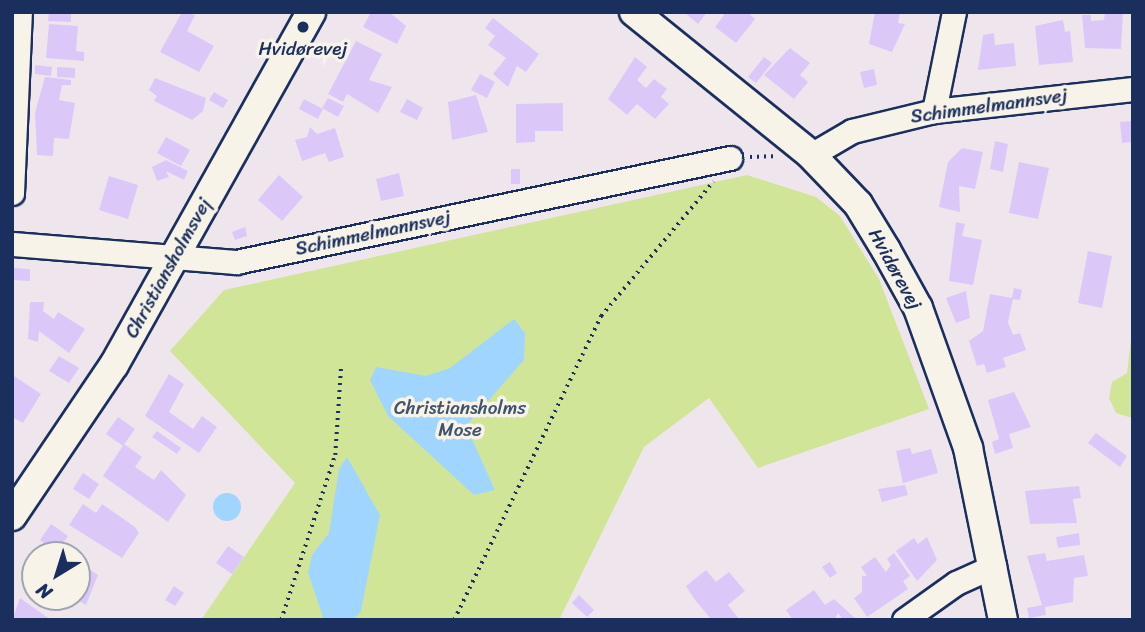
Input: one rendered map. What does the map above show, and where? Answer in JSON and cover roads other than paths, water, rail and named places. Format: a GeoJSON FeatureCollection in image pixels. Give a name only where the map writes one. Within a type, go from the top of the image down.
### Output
{"type":"FeatureCollection","features":[{"type":"Feature","properties":{"kind":"street"},"geometry":{"type":"LineString","coordinates":[[12,193],[20,12]]}},
{"type":"Feature","properties":{"kind":"street","name":"Christiansholmsvej"},"geometry":{"type":"LineString","coordinates":[[12,516],[114,365],[311,12]]}},
{"type":"Feature","properties":{"kind":"street","name":"Hvidørevej"},"geometry":{"type":"LineString","coordinates":[[634,12],[811,155],[858,204],[918,308],[968,448],[995,566],[1003,620]]}},
{"type":"Feature","properties":{"kind":"street"},"geometry":{"type":"LineString","coordinates":[[934,111],[954,12]]}},
{"type":"Feature","properties":{"kind":"street","name":"Schimmelmannsvej"},"geometry":{"type":"LineString","coordinates":[[811,155],[852,131],[934,111],[1133,89]]}},
{"type":"Feature","properties":{"kind":"street","name":"Schimmelmannsvej"},"geometry":{"type":"LineString","coordinates":[[12,244],[236,262],[730,158]]}},
{"type":"Feature","properties":{"kind":"street"},"geometry":{"type":"LineString","coordinates":[[904,620],[956,583],[995,566]]}},
{"type":"Feature","properties":{"kind":"water"},"geometry":{"type":"Polygon","coordinates":[[[514,319],[525,333],[524,360],[466,426],[495,490],[474,495],[388,416],[370,380],[376,367],[426,376],[450,368],[514,319]]]}},
{"type":"Feature","properties":{"kind":"water"},"geometry":{"type":"Polygon","coordinates":[[[347,457],[380,515],[361,611],[353,620],[324,620],[308,573],[312,555],[329,533],[339,469],[347,457]]]}},
{"type":"Feature","properties":{"kind":"water"},"geometry":{"type":"Polygon","coordinates":[[[227,493],[237,497],[241,507],[237,517],[227,521],[217,517],[213,507],[217,497],[227,493]]]}},
{"type":"Feature","properties":{"kind":"place","name":"Hvidørevej"},"geometry":{"type":"Point","coordinates":[303,27]}},
{"type":"Feature","properties":{"kind":"park label","name":"Christiansholms Mose"},"geometry":{"type":"Point","coordinates":[460,419]}}]}
